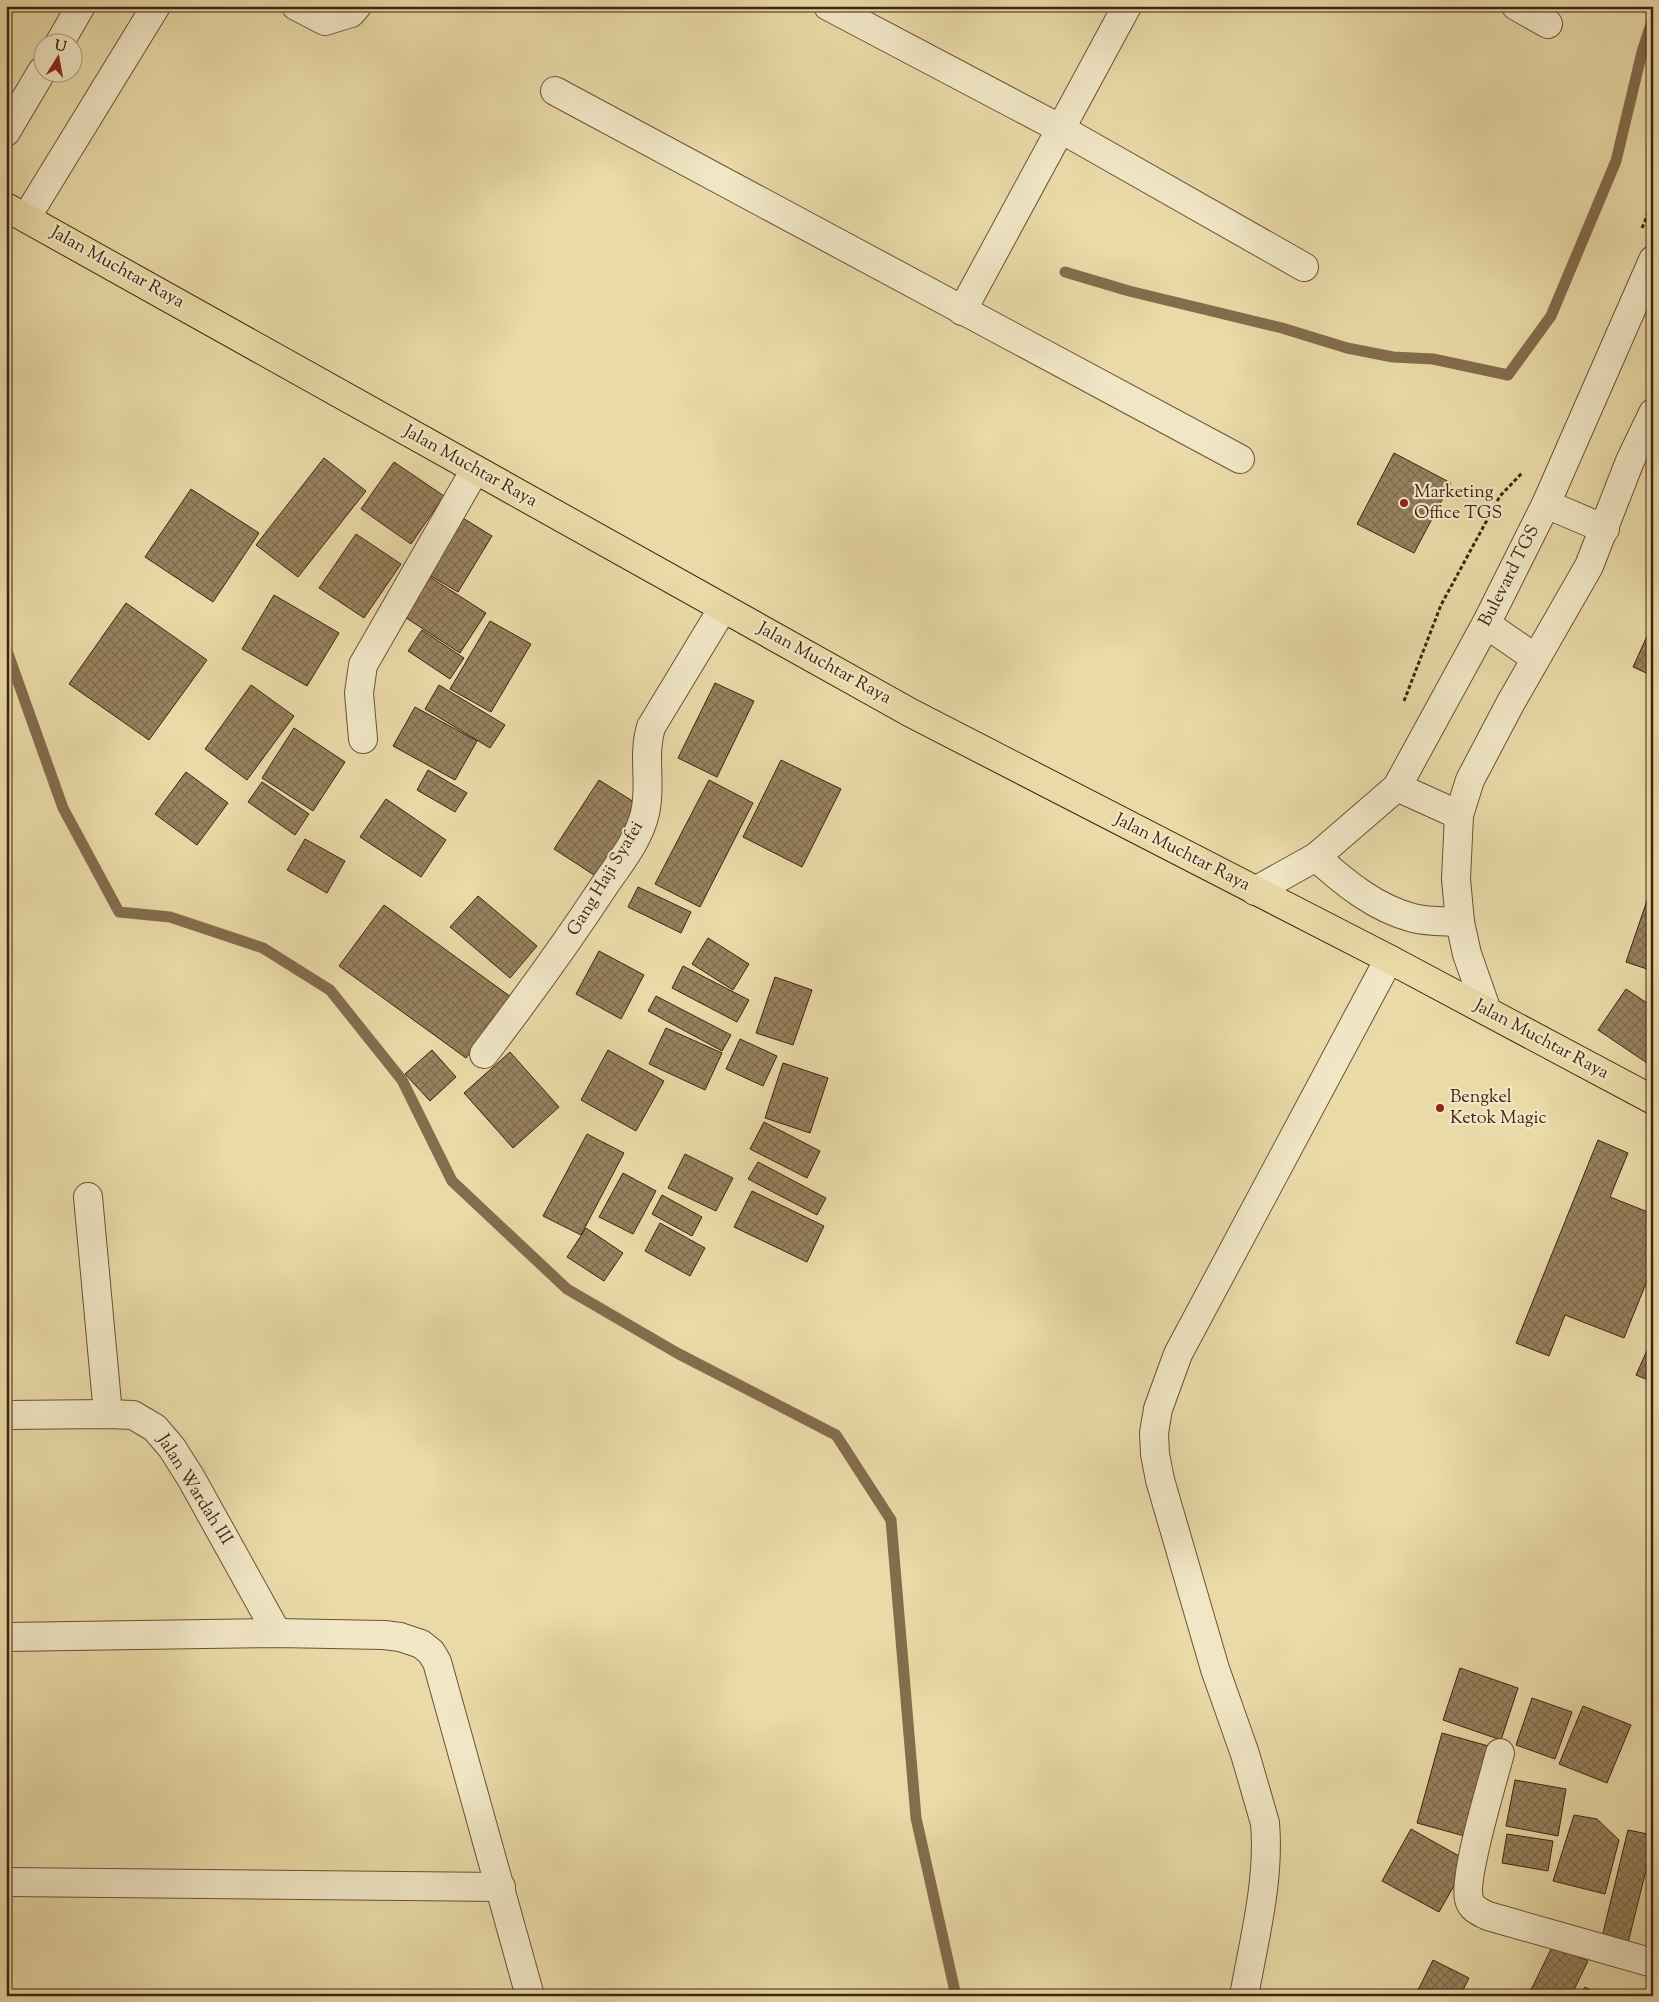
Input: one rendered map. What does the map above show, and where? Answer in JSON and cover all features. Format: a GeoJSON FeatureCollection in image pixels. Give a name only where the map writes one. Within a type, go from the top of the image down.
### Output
{"type":"FeatureCollection","features":[{"type":"Feature","properties":{"kind":"highway","name":"Jalan Muchtar Raya"},"geometry":{"type":"LineString","coordinates":[[16,213],[911,713],[1389,959],[1653,1100]]}},
{"type":"Feature","properties":{"kind":"street"},"geometry":{"type":"LineString","coordinates":[[66,32],[81,6]]}},
{"type":"Feature","properties":{"kind":"street"},"geometry":{"type":"LineString","coordinates":[[16,213],[156,6]]}},
{"type":"Feature","properties":{"kind":"street"},"geometry":{"type":"LineString","coordinates":[[296,6],[325,21],[351,13],[357,6]]}},
{"type":"Feature","properties":{"kind":"street"},"geometry":{"type":"LineString","coordinates":[[828,6],[1061,129],[1304,267]]}},
{"type":"Feature","properties":{"kind":"street"},"geometry":{"type":"LineString","coordinates":[[962,311],[1127,6]]}},
{"type":"Feature","properties":{"kind":"street"},"geometry":{"type":"LineString","coordinates":[[1516,6],[1548,24]]}},
{"type":"Feature","properties":{"kind":"street"},"geometry":{"type":"LineString","coordinates":[[6,132],[36,82]]}},
{"type":"Feature","properties":{"kind":"street"},"geometry":{"type":"LineString","coordinates":[[555,91],[1240,459]]}},
{"type":"Feature","properties":{"kind":"street","name":"Bulevard TGS"},"geometry":{"type":"LineString","coordinates":[[1255,891],[1316,857],[1397,787],[1486,624],[1546,504],[1653,260]]}},
{"type":"Feature","properties":{"kind":"street"},"geometry":{"type":"LineString","coordinates":[[1487,1011],[1467,954],[1460,922],[1456,878],[1459,815],[1470,780],[1535,658],[1575,592],[1605,529],[1621,483],[1653,413]]}},
{"type":"Feature","properties":{"kind":"street"},"geometry":{"type":"LineString","coordinates":[[363,739],[359,693],[363,665],[475,470]]}},
{"type":"Feature","properties":{"kind":"street"},"geometry":{"type":"LineString","coordinates":[[1546,504],[1605,529]]}},
{"type":"Feature","properties":{"kind":"street","name":"Gang Haji Syafei"},"geometry":{"type":"LineString","coordinates":[[484,1054],[563,950],[640,828],[645,814],[648,794],[646,742],[651,726],[723,608]]}},
{"type":"Feature","properties":{"kind":"street"},"geometry":{"type":"LineString","coordinates":[[1486,624],[1535,658]]}},
{"type":"Feature","properties":{"kind":"street"},"geometry":{"type":"LineString","coordinates":[[1397,787],[1459,815]]}},
{"type":"Feature","properties":{"kind":"street"},"geometry":{"type":"LineString","coordinates":[[1316,857],[1344,882],[1390,910],[1415,919],[1460,922]]}},
{"type":"Feature","properties":{"kind":"street"},"geometry":{"type":"LineString","coordinates":[[1244,1996],[1264,1878],[1267,1846],[1265,1823],[1245,1754],[1215,1669],[1172,1523],[1160,1480],[1154,1432],[1158,1409],[1178,1354],[1389,959]]}},
{"type":"Feature","properties":{"kind":"street"},"geometry":{"type":"LineString","coordinates":[[88,1197],[108,1414]]}},
{"type":"Feature","properties":{"kind":"street","name":"Jalan Wardah III"},"geometry":{"type":"LineString","coordinates":[[6,1415],[134,1415],[155,1428],[172,1448],[277,1632]]}},
{"type":"Feature","properties":{"kind":"street"},"geometry":{"type":"LineString","coordinates":[[6,1637],[277,1632],[400,1636],[421,1644],[431,1652],[437,1662],[530,1996]]}},
{"type":"Feature","properties":{"kind":"street"},"geometry":{"type":"LineString","coordinates":[[1500,1753],[1470,1874],[1469,1900],[1473,1908],[1488,1916],[1653,1963]]}},
{"type":"Feature","properties":{"kind":"street"},"geometry":{"type":"LineString","coordinates":[[6,1882],[501,1887]]}},
{"type":"Feature","properties":{"kind":"path"},"geometry":{"type":"LineString","coordinates":[[1642,229],[1653,202]]}},
{"type":"Feature","properties":{"kind":"path"},"geometry":{"type":"LineString","coordinates":[[1401,708],[1441,605],[1500,496],[1526,469]]}},
{"type":"Feature","properties":{"kind":"building","name":"Marketing Office TGS"},"geometry":{"type":"Polygon","coordinates":[[[1394,453],[1451,483],[1414,553],[1357,524],[1394,453]]]}},
{"type":"Feature","properties":{"kind":"building"},"geometry":{"type":"Polygon","coordinates":[[[324,458],[366,491],[298,577],[256,545],[324,458]]]}},
{"type":"Feature","properties":{"kind":"building"},"geometry":{"type":"Polygon","coordinates":[[[394,462],[444,496],[411,544],[361,509],[394,462]]]}},
{"type":"Feature","properties":{"kind":"building"},"geometry":{"type":"Polygon","coordinates":[[[191,489],[259,533],[213,602],[145,557],[191,489]]]}},
{"type":"Feature","properties":{"kind":"building"},"geometry":{"type":"Polygon","coordinates":[[[458,515],[492,536],[458,592],[424,572],[458,515]]]}},
{"type":"Feature","properties":{"kind":"building"},"geometry":{"type":"Polygon","coordinates":[[[356,534],[401,564],[364,618],[319,588],[356,534]]]}},
{"type":"Feature","properties":{"kind":"building"},"geometry":{"type":"Polygon","coordinates":[[[422,572],[486,613],[460,653],[397,612],[422,572]]]}},
{"type":"Feature","properties":{"kind":"building"},"geometry":{"type":"Polygon","coordinates":[[[274,595],[339,633],[307,686],[242,649],[274,595]]]}},
{"type":"Feature","properties":{"kind":"building"},"geometry":{"type":"Polygon","coordinates":[[[126,603],[207,660],[149,740],[69,684],[126,603]]]}},
{"type":"Feature","properties":{"kind":"building"},"geometry":{"type":"Polygon","coordinates":[[[490,621],[531,644],[491,712],[450,689],[490,621]]]}},
{"type":"Feature","properties":{"kind":"building"},"geometry":{"type":"Polygon","coordinates":[[[1653,623],[1653,676],[1633,667],[1653,623]]]}},
{"type":"Feature","properties":{"kind":"building"},"geometry":{"type":"Polygon","coordinates":[[[422,630],[464,658],[450,679],[408,651],[422,630]]]}},
{"type":"Feature","properties":{"kind":"building"},"geometry":{"type":"Polygon","coordinates":[[[715,683],[754,701],[717,777],[678,758],[715,683]]]}},
{"type":"Feature","properties":{"kind":"building"},"geometry":{"type":"Polygon","coordinates":[[[251,685],[294,716],[247,780],[205,749],[251,685]]]}},
{"type":"Feature","properties":{"kind":"building"},"geometry":{"type":"Polygon","coordinates":[[[439,685],[505,725],[490,748],[425,709],[439,685]]]}},
{"type":"Feature","properties":{"kind":"building"},"geometry":{"type":"Polygon","coordinates":[[[415,707],[477,741],[455,780],[393,746],[415,707]]]}},
{"type":"Feature","properties":{"kind":"building"},"geometry":{"type":"Polygon","coordinates":[[[294,728],[345,762],[313,811],[262,778],[294,728]]]}},
{"type":"Feature","properties":{"kind":"building"},"geometry":{"type":"Polygon","coordinates":[[[781,760],[841,789],[802,867],[743,837],[781,760]]]}},
{"type":"Feature","properties":{"kind":"building"},"geometry":{"type":"Polygon","coordinates":[[[428,770],[467,793],[455,812],[417,790],[428,770]]]}},
{"type":"Feature","properties":{"kind":"building"},"geometry":{"type":"Polygon","coordinates":[[[186,772],[228,803],[197,845],[155,814],[186,772]]]}},
{"type":"Feature","properties":{"kind":"building"},"geometry":{"type":"Polygon","coordinates":[[[599,780],[642,807],[597,877],[554,849],[599,780]]]}},
{"type":"Feature","properties":{"kind":"building"},"geometry":{"type":"Polygon","coordinates":[[[709,780],[753,803],[700,907],[655,884],[709,780]]]}},
{"type":"Feature","properties":{"kind":"building"},"geometry":{"type":"Polygon","coordinates":[[[262,782],[309,814],[295,835],[248,802],[262,782]]]}},
{"type":"Feature","properties":{"kind":"building"},"geometry":{"type":"Polygon","coordinates":[[[386,799],[446,840],[421,877],[360,837],[386,799]]]}},
{"type":"Feature","properties":{"kind":"building"},"geometry":{"type":"Polygon","coordinates":[[[305,839],[345,861],[327,893],[287,870],[305,839]]]}},
{"type":"Feature","properties":{"kind":"building"},"geometry":{"type":"Polygon","coordinates":[[[1653,886],[1653,971],[1626,962],[1653,886]]]}},
{"type":"Feature","properties":{"kind":"building"},"geometry":{"type":"Polygon","coordinates":[[[638,887],[691,912],[681,933],[628,907],[638,887]]]}},
{"type":"Feature","properties":{"kind":"building"},"geometry":{"type":"Polygon","coordinates":[[[478,896],[537,946],[510,978],[450,927],[478,896]]]}},
{"type":"Feature","properties":{"kind":"building"},"geometry":{"type":"Polygon","coordinates":[[[384,905],[511,997],[466,1058],[339,966],[384,905]]]}},
{"type":"Feature","properties":{"kind":"building"},"geometry":{"type":"Polygon","coordinates":[[[708,938],[749,964],[733,990],[692,964],[708,938]]]}},
{"type":"Feature","properties":{"kind":"building"},"geometry":{"type":"Polygon","coordinates":[[[599,951],[644,975],[621,1019],[576,994],[599,951]]]}},
{"type":"Feature","properties":{"kind":"building"},"geometry":{"type":"Polygon","coordinates":[[[683,966],[749,1000],[737,1022],[672,988],[683,966]]]}},
{"type":"Feature","properties":{"kind":"building"},"geometry":{"type":"Polygon","coordinates":[[[775,977],[812,990],[793,1045],[756,1033],[775,977]]]}},
{"type":"Feature","properties":{"kind":"building"},"geometry":{"type":"Polygon","coordinates":[[[1626,989],[1653,1007],[1653,1067],[1598,1030],[1626,989]]]}},
{"type":"Feature","properties":{"kind":"building"},"geometry":{"type":"Polygon","coordinates":[[[656,996],[731,1035],[722,1051],[648,1011],[656,996]]]}},
{"type":"Feature","properties":{"kind":"building"},"geometry":{"type":"Polygon","coordinates":[[[666,1028],[722,1053],[705,1090],[649,1064],[666,1028]]]}},
{"type":"Feature","properties":{"kind":"building"},"geometry":{"type":"Polygon","coordinates":[[[740,1039],[777,1056],[763,1086],[726,1069],[740,1039]]]}},
{"type":"Feature","properties":{"kind":"building"},"geometry":{"type":"Polygon","coordinates":[[[432,1050],[456,1077],[430,1101],[405,1074],[432,1050]]]}},
{"type":"Feature","properties":{"kind":"building"},"geometry":{"type":"Polygon","coordinates":[[[608,1050],[664,1081],[636,1131],[581,1100],[608,1050]]]}},
{"type":"Feature","properties":{"kind":"building"},"geometry":{"type":"Polygon","coordinates":[[[510,1052],[559,1107],[513,1148],[464,1093],[510,1052]]]}},
{"type":"Feature","properties":{"kind":"building"},"geometry":{"type":"Polygon","coordinates":[[[783,1063],[828,1078],[810,1133],[765,1118],[783,1063]]]}},
{"type":"Feature","properties":{"kind":"building"},"geometry":{"type":"Polygon","coordinates":[[[764,1122],[820,1151],[807,1178],[750,1149],[764,1122]]]}},
{"type":"Feature","properties":{"kind":"building"},"geometry":{"type":"Polygon","coordinates":[[[587,1134],[624,1153],[581,1235],[543,1216],[587,1134]]]}},
{"type":"Feature","properties":{"kind":"building"},"geometry":{"type":"Polygon","coordinates":[[[1598,1140],[1628,1153],[1610,1197],[1653,1214],[1653,1266],[1624,1338],[1565,1315],[1549,1356],[1516,1343],[1598,1140]]]}},
{"type":"Feature","properties":{"kind":"building"},"geometry":{"type":"Polygon","coordinates":[[[685,1154],[733,1178],[716,1211],[668,1188],[685,1154]]]}},
{"type":"Feature","properties":{"kind":"building"},"geometry":{"type":"Polygon","coordinates":[[[758,1162],[826,1198],[817,1215],[748,1179],[758,1162]]]}},
{"type":"Feature","properties":{"kind":"building"},"geometry":{"type":"Polygon","coordinates":[[[623,1173],[656,1191],[633,1234],[599,1217],[623,1173]]]}},
{"type":"Feature","properties":{"kind":"building"},"geometry":{"type":"Polygon","coordinates":[[[752,1191],[824,1226],[807,1262],[734,1227],[752,1191]]]}},
{"type":"Feature","properties":{"kind":"building"},"geometry":{"type":"Polygon","coordinates":[[[662,1195],[702,1217],[692,1236],[652,1214],[662,1195]]]}},
{"type":"Feature","properties":{"kind":"building"},"geometry":{"type":"Polygon","coordinates":[[[660,1223],[705,1248],[690,1276],[645,1251],[660,1223]]]}},
{"type":"Feature","properties":{"kind":"building"},"geometry":{"type":"Polygon","coordinates":[[[586,1228],[623,1253],[604,1281],[567,1257],[586,1228]]]}},
{"type":"Feature","properties":{"kind":"building"},"geometry":{"type":"Polygon","coordinates":[[[1653,1337],[1653,1382],[1636,1375],[1653,1337]]]}},
{"type":"Feature","properties":{"kind":"building"},"geometry":{"type":"Polygon","coordinates":[[[1460,1668],[1518,1688],[1501,1740],[1443,1720],[1460,1668]]]}},
{"type":"Feature","properties":{"kind":"building"},"geometry":{"type":"Polygon","coordinates":[[[1532,1698],[1572,1712],[1555,1759],[1516,1745],[1532,1698]]]}},
{"type":"Feature","properties":{"kind":"building"},"geometry":{"type":"Polygon","coordinates":[[[1583,1706],[1631,1725],[1607,1783],[1559,1764],[1583,1706]]]}},
{"type":"Feature","properties":{"kind":"building"},"geometry":{"type":"Polygon","coordinates":[[[1442,1733],[1492,1747],[1468,1837],[1417,1823],[1442,1733]]]}},
{"type":"Feature","properties":{"kind":"building"},"geometry":{"type":"Polygon","coordinates":[[[1515,1780],[1566,1789],[1558,1836],[1506,1826],[1515,1780]]]}},
{"type":"Feature","properties":{"kind":"building"},"geometry":{"type":"Polygon","coordinates":[[[1574,1815],[1597,1819],[1619,1840],[1605,1894],[1553,1881],[1574,1815]]]}},
{"type":"Feature","properties":{"kind":"building"},"geometry":{"type":"Polygon","coordinates":[[[1411,1829],[1468,1861],[1439,1912],[1382,1881],[1411,1829]]]}},
{"type":"Feature","properties":{"kind":"building"},"geometry":{"type":"Polygon","coordinates":[[[1628,1830],[1653,1835],[1653,1842],[1627,1947],[1601,1941],[1628,1830]]]}},
{"type":"Feature","properties":{"kind":"building"},"geometry":{"type":"Polygon","coordinates":[[[1507,1834],[1553,1841],[1548,1871],[1502,1863],[1507,1834]]]}},
{"type":"Feature","properties":{"kind":"building"},"geometry":{"type":"Polygon","coordinates":[[[1553,1945],[1588,1961],[1571,1996],[1528,1996],[1553,1945]]]}},
{"type":"Feature","properties":{"kind":"building"},"geometry":{"type":"Polygon","coordinates":[[[1433,1960],[1469,1978],[1460,1996],[1415,1996],[1433,1960]]]}},
{"type":"Feature","properties":{"kind":"building"},"geometry":{"type":"Polygon","coordinates":[[[1585,1987],[1601,1996],[1580,1996],[1585,1987]]]}},
{"type":"Feature","properties":{"kind":"waterway"},"geometry":{"type":"LineString","coordinates":[[1065,272],[1129,291],[1282,328],[1347,348],[1393,357],[1433,359],[1508,375],[1551,316],[1616,161],[1642,52],[1653,18]]}},
{"type":"Feature","properties":{"kind":"waterway"},"geometry":{"type":"LineString","coordinates":[[6,648],[63,808],[119,912],[170,917],[263,948],[330,990],[402,1080],[452,1181],[567,1289],[677,1353],[836,1435],[891,1520],[916,1818],[956,1996]]}},
{"type":"Feature","properties":{"kind":"place","name":"Marketing Office TGS"},"geometry":{"type":"Point","coordinates":[1404,503]}},
{"type":"Feature","properties":{"kind":"place","name":"Bengkel Ketok Magic"},"geometry":{"type":"Point","coordinates":[1440,1108]}}]}
